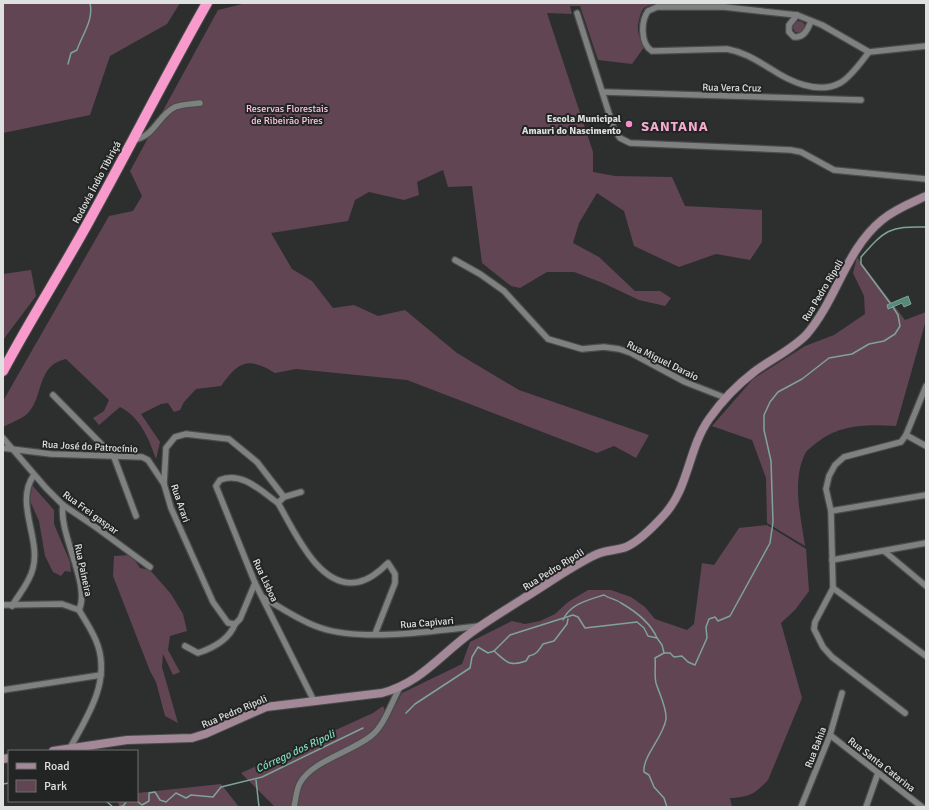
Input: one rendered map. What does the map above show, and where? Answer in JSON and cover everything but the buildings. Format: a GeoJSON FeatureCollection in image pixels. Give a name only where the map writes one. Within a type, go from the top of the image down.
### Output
{"type":"FeatureCollection","features":[{"type":"Feature","properties":{"kind":"highway","name":"Rodovia Índio Tibiriçá"},"geometry":{"type":"LineString","coordinates":[[3,371],[88,223],[207,3]]}},
{"type":"Feature","properties":{"kind":"street"},"geometry":{"type":"LineString","coordinates":[[868,52],[840,83],[825,87],[810,86],[780,75],[738,51],[727,49],[652,50],[645,44],[643,21],[648,11],[656,7],[724,7],[796,15],[822,25],[868,52],[926,46]]}},
{"type":"Feature","properties":{"kind":"street"},"geometry":{"type":"LineString","coordinates":[[577,13],[604,92],[614,129],[620,138],[630,143],[791,150],[801,152],[834,170],[926,179]]}},
{"type":"Feature","properties":{"kind":"street"},"geometry":{"type":"LineString","coordinates":[[796,15],[789,25],[789,32],[794,37],[800,37],[805,33],[811,21]]}},
{"type":"Feature","properties":{"kind":"street"},"geometry":{"type":"LineString","coordinates":[[809,98],[810,86]]}},
{"type":"Feature","properties":{"kind":"street","name":"Rua Vera Cruz"},"geometry":{"type":"LineString","coordinates":[[604,92],[861,100]]}},
{"type":"Feature","properties":{"kind":"street"},"geometry":{"type":"LineString","coordinates":[[132,140],[144,137],[174,108],[200,103]]}},
{"type":"Feature","properties":{"kind":"street","name":"Rua Pedro Ripoli"},"geometry":{"type":"LineString","coordinates":[[59,750],[126,740],[192,738],[205,734],[266,707],[382,693],[399,689],[422,674],[481,626],[592,556],[627,546],[647,532],[664,516],[678,496],[696,442],[709,419],[726,398],[755,371],[796,344],[806,335],[826,306],[857,249],[876,226],[889,214],[926,196]]}},
{"type":"Feature","properties":{"kind":"street","name":"Rua Miguel Daraio"},"geometry":{"type":"LineString","coordinates":[[455,260],[480,274],[504,291],[548,339],[582,349],[604,347],[620,349],[631,353],[685,382],[726,398]]}},
{"type":"Feature","properties":{"kind":"street"},"geometry":{"type":"LineString","coordinates":[[905,713],[832,657],[823,647],[815,632],[814,625],[833,588],[831,511],[826,489],[829,476],[838,461],[852,453],[898,444],[906,435],[926,388]]}},
{"type":"Feature","properties":{"kind":"street"},"geometry":{"type":"LineString","coordinates":[[53,395],[114,457],[136,516]]}},
{"type":"Feature","properties":{"kind":"street","name":"Rua Arari"},"geometry":{"type":"LineString","coordinates":[[234,624],[231,625],[225,620],[213,602],[171,508],[164,484],[166,448],[171,440],[186,434],[229,439],[249,454],[265,471],[284,497]]}},
{"type":"Feature","properties":{"kind":"street"},"geometry":{"type":"LineString","coordinates":[[906,435],[926,446]]}},
{"type":"Feature","properties":{"kind":"street","name":"Rua Frei gaspar"},"geometry":{"type":"LineString","coordinates":[[3,438],[34,475],[63,505],[149,567]]}},
{"type":"Feature","properties":{"kind":"street","name":"Rua José do Patrocínio"},"geometry":{"type":"LineString","coordinates":[[3,448],[51,454],[146,458],[164,484]]}},
{"type":"Feature","properties":{"kind":"street"},"geometry":{"type":"LineString","coordinates":[[12,606],[28,581],[33,567],[34,544],[26,496],[28,482],[34,475]]}},
{"type":"Feature","properties":{"kind":"street","name":"Rua Lisboa"},"geometry":{"type":"LineString","coordinates":[[278,503],[250,484],[235,477],[220,480],[216,486],[256,583],[314,701]]}},
{"type":"Feature","properties":{"kind":"street"},"geometry":{"type":"LineString","coordinates":[[301,492],[284,497],[278,503],[308,554],[329,577],[348,582],[359,582],[380,571],[388,563],[395,574],[395,578],[375,634]]}},
{"type":"Feature","properties":{"kind":"street"},"geometry":{"type":"LineString","coordinates":[[831,511],[926,495]]}},
{"type":"Feature","properties":{"kind":"street","name":"Rua Paineira"},"geometry":{"type":"LineString","coordinates":[[63,505],[62,518],[73,554],[82,600],[79,610],[98,646],[101,675],[96,698],[70,748]]}},
{"type":"Feature","properties":{"kind":"street"},"geometry":{"type":"LineString","coordinates":[[832,560],[926,543]]}},
{"type":"Feature","properties":{"kind":"street"},"geometry":{"type":"LineString","coordinates":[[884,551],[926,586]]}},
{"type":"Feature","properties":{"kind":"street"},"geometry":{"type":"LineString","coordinates":[[185,646],[198,653],[208,650],[232,632],[234,624],[240,619],[256,583]]}},
{"type":"Feature","properties":{"kind":"street"},"geometry":{"type":"LineString","coordinates":[[833,588],[926,656]]}},
{"type":"Feature","properties":{"kind":"street","name":"Rua Capivari"},"geometry":{"type":"LineString","coordinates":[[264,598],[319,628],[337,632],[375,634],[481,626]]}},
{"type":"Feature","properties":{"kind":"street"},"geometry":{"type":"LineString","coordinates":[[3,605],[62,604],[79,610]]}},
{"type":"Feature","properties":{"kind":"street"},"geometry":{"type":"LineString","coordinates":[[3,690],[101,675]]}},
{"type":"Feature","properties":{"kind":"street"},"geometry":{"type":"LineString","coordinates":[[294,807],[299,785],[303,777],[322,764],[370,737],[381,724],[399,689]]}},
{"type":"Feature","properties":{"kind":"street","name":"Rua Bahia"},"geometry":{"type":"LineString","coordinates":[[801,807],[830,735],[842,693]]}},
{"type":"Feature","properties":{"kind":"street","name":"Rua Santa Catarina"},"geometry":{"type":"LineString","coordinates":[[830,735],[922,807]]}},
{"type":"Feature","properties":{"kind":"street"},"geometry":{"type":"LineString","coordinates":[[866,807],[878,773]]}},
{"type":"Feature","properties":{"kind":"green space"},"geometry":{"type":"Polygon","coordinates":[[[690,2],[717,3],[666,3],[690,2]]]}},
{"type":"Feature","properties":{"kind":"green space"},"geometry":{"type":"Polygon","coordinates":[[[3,3],[180,3],[167,24],[110,56],[90,115],[3,133],[3,3]]]}},
{"type":"Feature","properties":{"kind":"green space","name":"Reservas Florestais de Ribeirão Pires"},"geometry":{"type":"Polygon","coordinates":[[[246,3],[666,3],[649,5],[642,11],[638,24],[638,31],[645,46],[632,64],[598,60],[580,6],[570,6],[572,14],[547,13],[593,152],[593,172],[615,176],[672,177],[685,206],[762,210],[762,242],[750,260],[716,254],[679,267],[634,246],[624,211],[597,193],[579,223],[573,243],[599,257],[635,291],[660,291],[671,298],[665,306],[639,300],[603,283],[574,272],[547,272],[520,288],[511,286],[482,263],[472,186],[448,187],[443,170],[417,182],[419,195],[404,200],[369,192],[355,200],[348,221],[271,233],[292,269],[312,281],[333,308],[354,305],[378,316],[405,310],[457,353],[519,390],[649,435],[636,458],[614,446],[597,453],[407,380],[296,369],[275,373],[258,364],[251,363],[238,367],[221,386],[196,389],[184,402],[180,410],[174,412],[168,403],[161,404],[141,414],[160,442],[156,459],[143,429],[127,411],[120,407],[99,425],[93,418],[104,411],[109,400],[66,359],[56,362],[45,375],[33,406],[28,413],[3,427],[3,401],[109,216],[133,211],[142,196],[130,171],[218,10],[246,3]]]}},
{"type":"Feature","properties":{"kind":"green space"},"geometry":{"type":"Polygon","coordinates":[[[797,21],[801,21],[805,27],[801,33],[797,33],[793,29],[793,25],[797,21]]]}},
{"type":"Feature","properties":{"kind":"green space"},"geometry":{"type":"Polygon","coordinates":[[[857,257],[905,320],[926,312],[926,320],[896,426],[875,425],[843,429],[824,437],[806,452],[801,463],[798,486],[798,499],[805,546],[767,523],[766,478],[752,440],[712,426],[753,379],[805,346],[834,335],[865,314],[864,296],[853,273],[857,257]]]}},
{"type":"Feature","properties":{"kind":"green space"},"geometry":{"type":"Polygon","coordinates":[[[31,270],[36,296],[3,340],[3,274],[31,270]]]}},
{"type":"Feature","properties":{"kind":"green space"},"geometry":{"type":"Polygon","coordinates":[[[32,485],[54,510],[54,524],[70,562],[71,572],[65,571],[61,576],[53,572],[45,556],[39,521],[30,501],[32,485]]]}},
{"type":"Feature","properties":{"kind":"green space"},"geometry":{"type":"Polygon","coordinates":[[[767,525],[806,549],[809,591],[795,610],[781,623],[802,698],[768,780],[759,789],[747,796],[730,798],[732,807],[275,807],[241,773],[373,713],[383,706],[388,718],[402,693],[462,664],[470,642],[512,621],[525,624],[540,621],[555,614],[568,602],[588,590],[611,590],[631,597],[645,607],[655,619],[687,630],[694,624],[702,563],[714,565],[739,528],[767,525]]]}},
{"type":"Feature","properties":{"kind":"green space"},"geometry":{"type":"Polygon","coordinates":[[[131,555],[140,568],[150,570],[171,594],[183,614],[187,631],[170,636],[168,650],[180,672],[173,675],[163,654],[162,667],[178,723],[165,716],[156,682],[150,671],[113,576],[114,556],[131,555]]]}},
{"type":"Feature","properties":{"kind":"green space"},"geometry":{"type":"Polygon","coordinates":[[[221,784],[239,807],[119,807],[118,802],[138,802],[138,793],[221,784]]]}},
{"type":"Feature","properties":{"kind":"shaded area"},"geometry":{"type":"Polygon","coordinates":[[[908,296],[911,304],[904,307],[902,303],[888,309],[887,305],[908,296]]]}},
{"type":"Feature","properties":{"kind":"waterway"},"geometry":{"type":"LineString","coordinates":[[68,64],[71,53],[77,50],[87,27],[91,9],[90,3]]}},
{"type":"Feature","properties":{"kind":"waterway","name":"Córrego dos Ripoli"},"geometry":{"type":"LineString","coordinates":[[890,303],[861,264],[861,257],[882,235],[904,227],[926,227]]}},
{"type":"Feature","properties":{"kind":"waterway","name":"Córrego dos Ripoli"},"geometry":{"type":"LineString","coordinates":[[406,713],[415,704],[470,668],[472,657],[478,647],[488,653],[494,651],[510,635],[573,615],[578,617],[585,628],[637,622],[644,628],[648,636],[657,638],[662,645],[664,653],[670,653],[674,657],[682,656],[688,662],[695,665],[707,638],[706,627],[709,619],[715,617],[718,621],[730,616],[770,543],[773,522],[771,461],[764,430],[764,415],[770,402],[778,392],[802,379],[829,358],[852,354],[869,344],[884,341],[895,334],[900,326],[898,315],[893,307]]}},
{"type":"Feature","properties":{"kind":"waterway","name":"Córrego dos Ripoli"},"geometry":{"type":"LineString","coordinates":[[563,620],[575,606],[604,595],[637,613],[646,622],[657,638]]}},
{"type":"Feature","properties":{"kind":"waterway","name":"Córrego dos Ripoli"},"geometry":{"type":"LineString","coordinates":[[494,651],[508,662],[516,664],[526,661],[529,656],[539,650],[543,644],[554,641],[567,624],[568,619]]}},
{"type":"Feature","properties":{"kind":"waterway"},"geometry":{"type":"LineString","coordinates":[[664,653],[655,658],[655,677],[664,705],[666,719],[664,726],[646,760],[644,772],[649,775],[654,787],[664,798],[667,807]]}},
{"type":"Feature","properties":{"kind":"waterway","name":"Córrego dos Ripoli"},"geometry":{"type":"LineString","coordinates":[[138,802],[142,805],[149,801],[149,793],[155,792],[160,800],[166,802],[176,793],[186,798],[191,795],[213,797],[221,787],[262,777],[363,728]]}},
{"type":"Feature","properties":{"kind":"waterway"},"geometry":{"type":"LineString","coordinates":[[256,780],[259,807]]}},
{"type":"Feature","properties":{"kind":"waterway","name":"Córrego dos Ripoli"},"geometry":{"type":"LineString","coordinates":[[3,784],[8,783]]}},
{"type":"Feature","properties":{"kind":"waterway","name":"Córrego dos Ripoli"},"geometry":{"type":"LineString","coordinates":[[107,802],[113,807]]}},
{"type":"Feature","properties":{"kind":"waterway","name":"Córrego dos Ripoli"},"geometry":{"type":"LineString","coordinates":[[118,807],[123,806],[126,802]]}},
{"type":"Feature","properties":{"kind":"place","name":"Escola Municipal Amauri do Nascimento"},"geometry":{"type":"Point","coordinates":[629,124]}},
{"type":"Feature","properties":{"kind":"district","name":"SANTANA"},"geometry":{"type":"Point","coordinates":[675,126]}}]}
